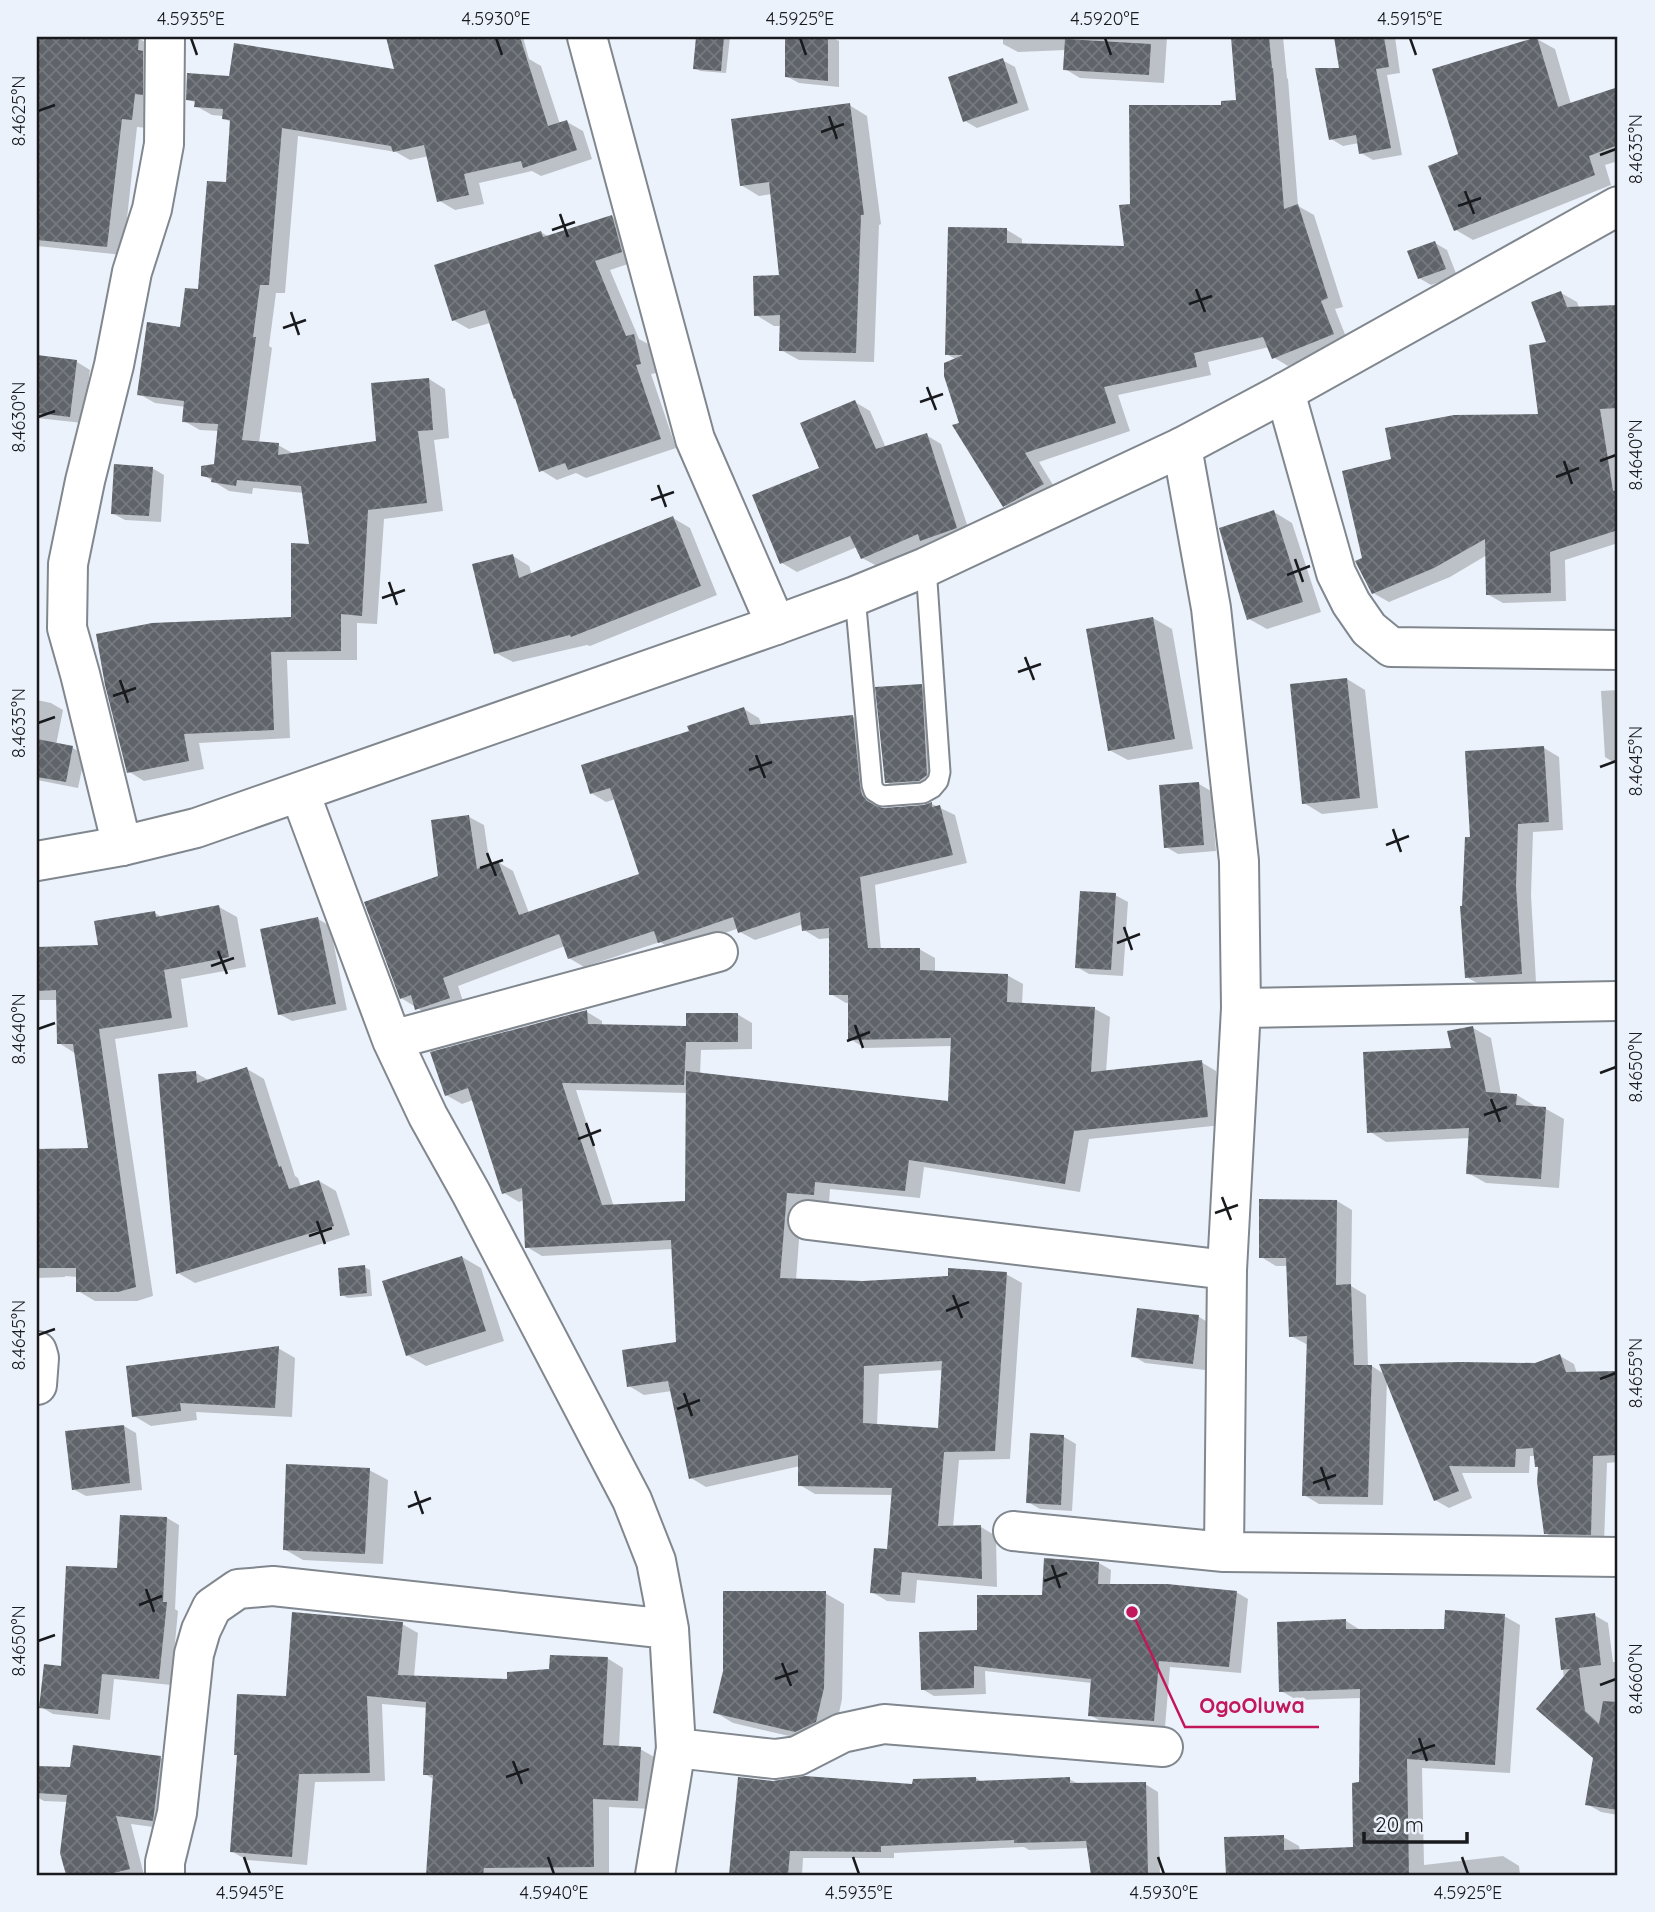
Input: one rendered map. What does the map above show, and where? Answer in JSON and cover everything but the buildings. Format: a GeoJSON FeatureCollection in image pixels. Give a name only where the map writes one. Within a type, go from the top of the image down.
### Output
{"type":"FeatureCollection","features":[{"type":"Feature","properties":{"kind":"street"},"geometry":{"type":"LineString","coordinates":[[122,846],[67,628],[68,564],[85,481],[114,365],[132,272],[152,209],[164,144],[165,37]]}},
{"type":"Feature","properties":{"kind":"street"},"geometry":{"type":"LineString","coordinates":[[587,37],[695,439],[776,625]]}},
{"type":"Feature","properties":{"kind":"street"},"geometry":{"type":"LineString","coordinates":[[37,861],[122,846],[196,828],[776,625],[926,567],[1182,447],[1618,206]]}},
{"type":"Feature","properties":{"kind":"street"},"geometry":{"type":"LineString","coordinates":[[1285,392],[1336,573],[1351,603],[1369,629],[1391,647],[1618,650]]}},
{"type":"Feature","properties":{"kind":"street"},"geometry":{"type":"LineString","coordinates":[[1182,447],[1211,608],[1237,847],[1241,1008],[1227,1270],[1224,1552]]}},
{"type":"Feature","properties":{"kind":"street"},"geometry":{"type":"LineString","coordinates":[[300,793],[391,1040],[428,1116],[632,1500],[656,1561],[669,1629],[676,1748],[655,1875]]}},
{"type":"Feature","properties":{"kind":"street"},"geometry":{"type":"LineString","coordinates":[[391,1040],[718,952]]}},
{"type":"Feature","properties":{"kind":"street"},"geometry":{"type":"LineString","coordinates":[[1241,1008],[1618,1001]]}},
{"type":"Feature","properties":{"kind":"street"},"geometry":{"type":"LineString","coordinates":[[808,1220],[1227,1270]]}},
{"type":"Feature","properties":{"kind":"street"},"geometry":{"type":"LineString","coordinates":[[37,1350],[37,1385]]}},
{"type":"Feature","properties":{"kind":"street"},"geometry":{"type":"LineString","coordinates":[[1013,1531],[1224,1552],[1618,1557]]}},
{"type":"Feature","properties":{"kind":"street"},"geometry":{"type":"LineString","coordinates":[[164,1875],[177,1813],[194,1654],[212,1607],[238,1589],[286,1587],[669,1629]]}},
{"type":"Feature","properties":{"kind":"street"},"geometry":{"type":"LineString","coordinates":[[676,1748],[775,1759],[797,1756],[842,1733],[884,1724],[1163,1747]]}},
{"type":"Feature","properties":{"kind":"lane"},"geometry":{"type":"LineString","coordinates":[[855,596],[874,791],[882,796],[923,793],[938,781],[940,772],[926,567]]}},
{"type":"Feature","properties":{"kind":"place","name":"OgoOluwa"},"geometry":{"type":"Point","coordinates":[1132,1612]}}]}
